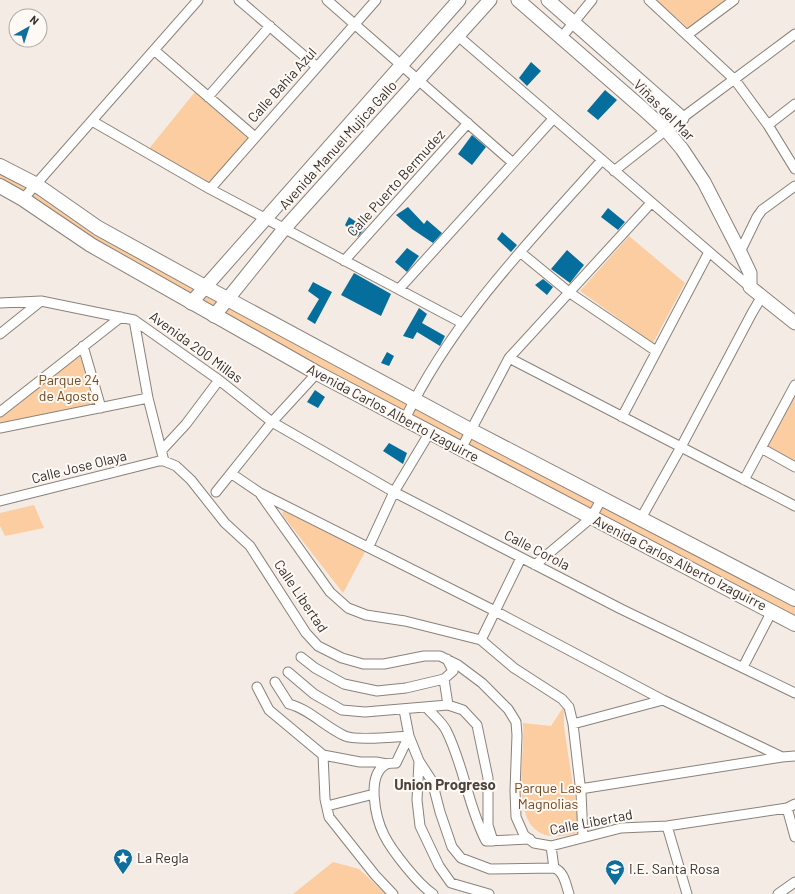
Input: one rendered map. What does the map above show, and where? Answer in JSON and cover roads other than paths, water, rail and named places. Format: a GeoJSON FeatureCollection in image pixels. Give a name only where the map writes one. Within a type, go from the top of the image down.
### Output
{"type":"FeatureCollection","features":[{"type":"Feature","properties":{"kind":"main road","name":"Avenida Carlos Alberto Izaguirre"},"geometry":{"type":"LineString","coordinates":[[0,166],[35,184],[98,228],[205,287],[601,500],[795,599]]}},
{"type":"Feature","properties":{"kind":"main road","name":"Avenida Carlos Alberto Izaguirre"},"geometry":{"type":"LineString","coordinates":[[0,186],[23,199],[91,245],[317,373],[795,624]]}},
{"type":"Feature","properties":{"kind":"street"},"geometry":{"type":"LineString","coordinates":[[23,199],[198,0]]}},
{"type":"Feature","properties":{"kind":"street"},"geometry":{"type":"LineString","coordinates":[[239,0],[317,67]]}},
{"type":"Feature","properties":{"kind":"street"},"geometry":{"type":"LineString","coordinates":[[327,0],[513,163]]}},
{"type":"Feature","properties":{"kind":"street","name":"Calle Bahia Azul"},"geometry":{"type":"LineString","coordinates":[[210,189],[376,0]]}},
{"type":"Feature","properties":{"kind":"street","name":"Avenida Manuel Mujica Gallo"},"geometry":{"type":"LineString","coordinates":[[191,303],[459,0]]}},
{"type":"Feature","properties":{"kind":"street","name":"Avenida Manuel Mujica Gallo"},"geometry":{"type":"LineString","coordinates":[[214,316],[284,229],[490,0]]}},
{"type":"Feature","properties":{"kind":"street","name":"Viñas del Mar"},"geometry":{"type":"LineString","coordinates":[[518,0],[666,130],[682,149],[704,182],[740,252],[750,273],[750,287]]}},
{"type":"Feature","properties":{"kind":"street","name":"Viñas del Mar"},"geometry":{"type":"LineString","coordinates":[[548,0],[682,118]]}},
{"type":"Feature","properties":{"kind":"street"},"geometry":{"type":"LineString","coordinates":[[562,38],[592,0]]}},
{"type":"Feature","properties":{"kind":"street"},"geometry":{"type":"LineString","coordinates":[[649,0],[735,80],[768,125],[795,168]]}},
{"type":"Feature","properties":{"kind":"street"},"geometry":{"type":"LineString","coordinates":[[688,35],[734,0]]}},
{"type":"Feature","properties":{"kind":"street"},"geometry":{"type":"LineString","coordinates":[[208,97],[270,26]]}},
{"type":"Feature","properties":{"kind":"street"},"geometry":{"type":"LineString","coordinates":[[614,171],[666,130],[795,34]]}},
{"type":"Feature","properties":{"kind":"street"},"geometry":{"type":"LineString","coordinates":[[458,36],[651,203],[795,323]]}},
{"type":"Feature","properties":{"kind":"street"},"geometry":{"type":"LineString","coordinates":[[154,50],[255,137]]}},
{"type":"Feature","properties":{"kind":"street"},"geometry":{"type":"LineString","coordinates":[[768,125],[795,104]]}},
{"type":"Feature","properties":{"kind":"street"},"geometry":{"type":"LineString","coordinates":[[399,289],[553,119]]}},
{"type":"Feature","properties":{"kind":"street"},"geometry":{"type":"LineString","coordinates":[[92,121],[210,189],[462,323]]}},
{"type":"Feature","properties":{"kind":"street","name":"Calle Puerto Bermudez"},"geometry":{"type":"LineString","coordinates":[[344,260],[468,123]]}},
{"type":"Feature","properties":{"kind":"street"},"geometry":{"type":"LineString","coordinates":[[405,419],[414,400],[462,323],[520,252],[602,160]]}},
{"type":"Feature","properties":{"kind":"street"},"geometry":{"type":"LineString","coordinates":[[740,252],[762,210],[795,186]]}},
{"type":"Feature","properties":{"kind":"street"},"geometry":{"type":"LineString","coordinates":[[461,449],[509,358],[651,203]]}},
{"type":"Feature","properties":{"kind":"street"},"geometry":{"type":"LineString","coordinates":[[520,252],[570,293],[656,351]]}},
{"type":"Feature","properties":{"kind":"street"},"geometry":{"type":"LineString","coordinates":[[622,416],[709,252]]}},
{"type":"Feature","properties":{"kind":"street"},"geometry":{"type":"LineString","coordinates":[[640,520],[762,296]]}},
{"type":"Feature","properties":{"kind":"street"},"geometry":{"type":"LineString","coordinates":[[0,334],[41,301]]}},
{"type":"Feature","properties":{"kind":"street","name":"Avenida 200 Millas"},"geometry":{"type":"LineString","coordinates":[[0,303],[41,301],[134,320],[219,380],[272,422]]}},
{"type":"Feature","properties":{"kind":"street"},"geometry":{"type":"LineString","coordinates":[[0,412],[122,317]]}},
{"type":"Feature","properties":{"kind":"street"},"geometry":{"type":"LineString","coordinates":[[134,320],[148,398],[164,461]]}},
{"type":"Feature","properties":{"kind":"street"},"geometry":{"type":"LineString","coordinates":[[83,346],[101,408]]}},
{"type":"Feature","properties":{"kind":"street"},"geometry":{"type":"LineString","coordinates":[[509,358],[795,506]]}},
{"type":"Feature","properties":{"kind":"street"},"geometry":{"type":"LineString","coordinates":[[216,492],[232,474],[272,422],[317,373]]}},
{"type":"Feature","properties":{"kind":"street"},"geometry":{"type":"LineString","coordinates":[[162,450],[186,424],[219,380]]}},
{"type":"Feature","properties":{"kind":"street"},"geometry":{"type":"LineString","coordinates":[[744,480],[795,387]]}},
{"type":"Feature","properties":{"kind":"street"},"geometry":{"type":"LineString","coordinates":[[0,428],[148,398]]}},
{"type":"Feature","properties":{"kind":"street","name":"Calle Corola"},"geometry":{"type":"LineString","coordinates":[[272,422],[394,492],[621,610],[795,693]]}},
{"type":"Feature","properties":{"kind":"street"},"geometry":{"type":"LineString","coordinates":[[369,546],[394,492],[430,432]]}},
{"type":"Feature","properties":{"kind":"street"},"geometry":{"type":"LineString","coordinates":[[761,448],[795,467]]}},
{"type":"Feature","properties":{"kind":"street","name":"Calle Jose Olaya"},"geometry":{"type":"LineString","coordinates":[[0,501],[164,461]]}},
{"type":"Feature","properties":{"kind":"street","name":"Calle Libertad"},"geometry":{"type":"LineString","coordinates":[[164,461],[176,466],[191,480],[225,523],[250,546],[306,634],[318,646],[342,658],[363,664],[384,664],[424,656],[440,656],[447,659],[482,683],[508,709],[516,722],[516,817],[524,835],[534,842],[551,846],[621,828],[667,826],[791,806]]}},
{"type":"Feature","properties":{"kind":"street"},"geometry":{"type":"LineString","coordinates":[[232,474],[260,494],[369,546],[663,700],[782,757]]}},
{"type":"Feature","properties":{"kind":"street"},"geometry":{"type":"LineString","coordinates":[[260,494],[330,592],[348,608],[366,615],[405,621],[481,640],[514,668],[562,699],[568,707],[573,724],[580,789],[583,837]]}},
{"type":"Feature","properties":{"kind":"street"},"geometry":{"type":"LineString","coordinates":[[535,565],[591,518],[601,500]]}},
{"type":"Feature","properties":{"kind":"street"},"geometry":{"type":"LineString","coordinates":[[481,640],[521,558]]}},
{"type":"Feature","properties":{"kind":"street"},"geometry":{"type":"LineString","coordinates":[[743,667],[772,611]]}},
{"type":"Feature","properties":{"kind":"street"},"geometry":{"type":"LineString","coordinates":[[301,657],[315,668],[344,684],[377,691],[406,688],[444,679],[453,671],[447,659]]}},
{"type":"Feature","properties":{"kind":"street"},"geometry":{"type":"LineString","coordinates":[[288,672],[314,694],[342,710],[365,712],[404,710],[448,705],[464,710],[476,725],[488,778],[488,825],[493,841]]}},
{"type":"Feature","properties":{"kind":"street"},"geometry":{"type":"LineString","coordinates":[[444,679],[448,705]]}},
{"type":"Feature","properties":{"kind":"street"},"geometry":{"type":"LineString","coordinates":[[275,682],[289,704],[300,707],[319,722],[346,737],[409,736]]}},
{"type":"Feature","properties":{"kind":"street"},"geometry":{"type":"LineString","coordinates":[[257,687],[269,710],[323,755],[360,762],[387,764],[396,763],[409,736]]}},
{"type":"Feature","properties":{"kind":"street"},"geometry":{"type":"LineString","coordinates":[[573,724],[663,700]]}},
{"type":"Feature","properties":{"kind":"street"},"geometry":{"type":"LineString","coordinates":[[426,707],[446,729],[462,772],[480,830],[486,841],[530,839]]}},
{"type":"Feature","properties":{"kind":"street"},"geometry":{"type":"LineString","coordinates":[[404,710],[409,736],[419,761],[432,781],[440,812],[452,847],[461,858],[490,869],[559,869],[569,894]]}},
{"type":"Feature","properties":{"kind":"street"},"geometry":{"type":"LineString","coordinates":[[323,755],[325,799],[329,816],[375,875],[393,894]]}},
{"type":"Feature","properties":{"kind":"street"},"geometry":{"type":"LineString","coordinates":[[580,789],[795,756]]}},
{"type":"Feature","properties":{"kind":"street"},"geometry":{"type":"LineString","coordinates":[[419,761],[417,800],[420,826],[439,866],[451,883],[488,894]]}},
{"type":"Feature","properties":{"kind":"street"},"geometry":{"type":"LineString","coordinates":[[387,764],[379,772],[374,785],[374,794],[384,835],[409,870],[428,892]]}},
{"type":"Feature","properties":{"kind":"street"},"geometry":{"type":"LineString","coordinates":[[327,806],[374,794]]}},
{"type":"Feature","properties":{"kind":"street"},"geometry":{"type":"LineString","coordinates":[[791,806],[795,837]]}},
{"type":"Feature","properties":{"kind":"street"},"geometry":{"type":"LineString","coordinates":[[667,826],[687,894]]}},
{"type":"Feature","properties":{"kind":"street"},"geometry":{"type":"LineString","coordinates":[[551,846],[554,868]]}},
{"type":"Feature","properties":{"kind":"street"},"geometry":{"type":"LineString","coordinates":[[778,894],[795,882]]}},
{"type":"Feature","properties":{"kind":"place","name":"La Regla"},"geometry":{"type":"Point","coordinates":[123,875]}},
{"type":"Feature","properties":{"kind":"place","name":"I.E. Santa Rosa"},"geometry":{"type":"Point","coordinates":[615,886]}},
{"type":"Feature","properties":{"kind":"district","name":"Union Progreso"},"geometry":{"type":"Point","coordinates":[445,785]}},
{"type":"Feature","properties":{"kind":"park label","name":"Parque 24 de Agosto"},"geometry":{"type":"Point","coordinates":[69,388]}},
{"type":"Feature","properties":{"kind":"park label","name":"Parque Las Magnolias"},"geometry":{"type":"Point","coordinates":[548,796]}}]}
